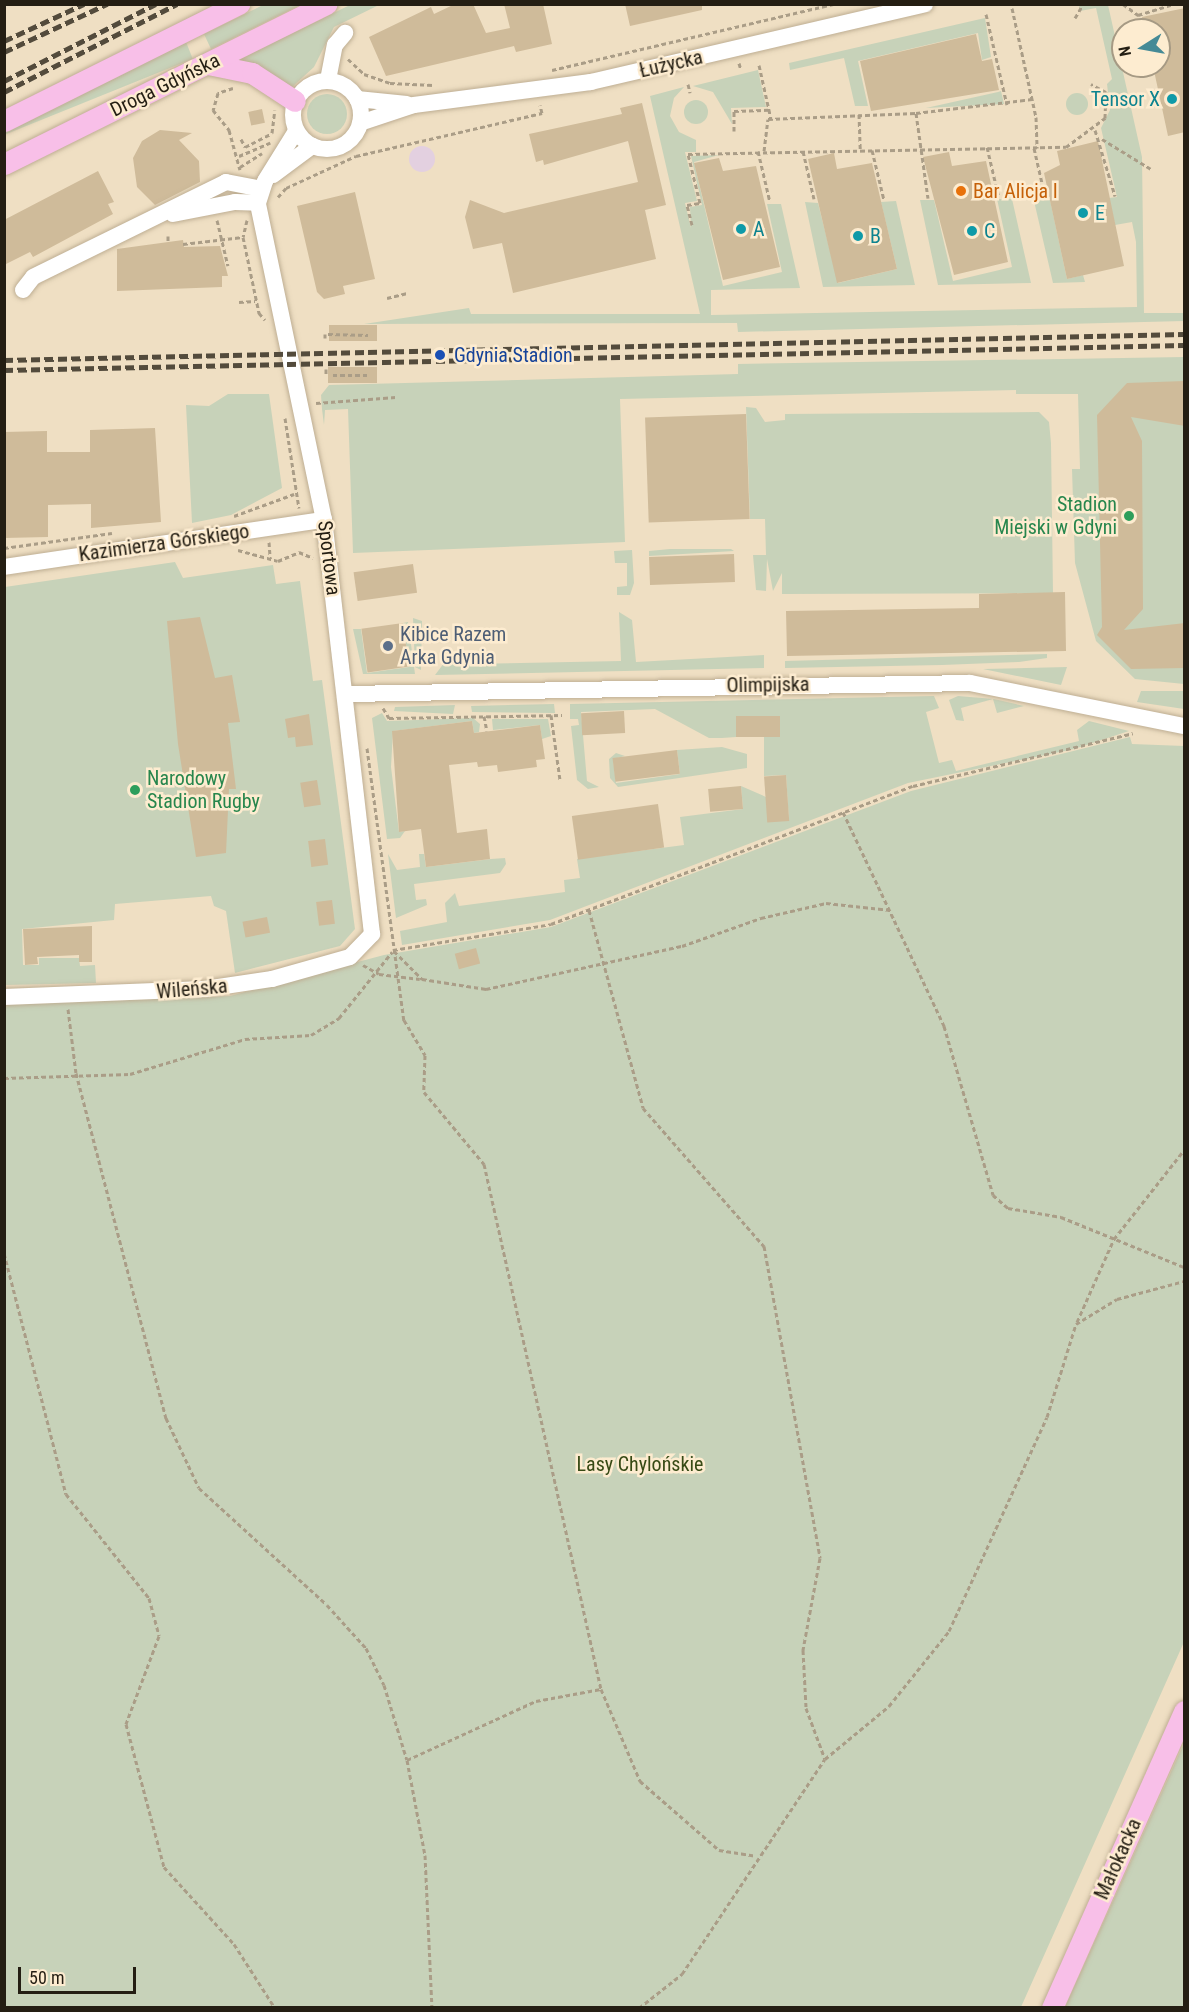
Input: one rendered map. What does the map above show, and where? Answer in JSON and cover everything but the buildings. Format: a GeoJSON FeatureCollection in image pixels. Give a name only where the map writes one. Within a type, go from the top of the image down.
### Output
{"type":"FeatureCollection","features":[{"type":"Feature","properties":{"kind":"main road","name":"Droga Gdyńska"},"geometry":{"type":"LineString","coordinates":[[4,121],[239,4]]}},
{"type":"Feature","properties":{"kind":"main road","name":"Droga Gdyńska"},"geometry":{"type":"LineString","coordinates":[[4,164],[326,4]]}},
{"type":"Feature","properties":{"kind":"main road"},"geometry":{"type":"LineString","coordinates":[[208,64],[252,73],[295,101]]}},
{"type":"Feature","properties":{"kind":"main road","name":"Małokacka"},"geometry":{"type":"LineString","coordinates":[[1052,2007],[1185,1711]]}},
{"type":"Feature","properties":{"kind":"street","name":"Łużycka"},"geometry":{"type":"LineString","coordinates":[[360,123],[414,105],[548,90],[925,4]]}},
{"type":"Feature","properties":{"kind":"street"},"geometry":{"type":"LineString","coordinates":[[259,198],[296,131],[295,101],[305,88],[328,80],[344,33]]}},
{"type":"Feature","properties":{"kind":"street","name":"Łużycka"},"geometry":{"type":"LineString","coordinates":[[328,80],[357,99],[414,105]]}},
{"type":"Feature","properties":{"kind":"street"},"geometry":{"type":"LineString","coordinates":[[259,198],[312,146],[343,145],[360,123],[357,99]]}},
{"type":"Feature","properties":{"kind":"street"},"geometry":{"type":"LineString","coordinates":[[296,131],[312,146]]}},
{"type":"Feature","properties":{"kind":"street"},"geometry":{"type":"LineString","coordinates":[[23,291],[33,277],[226,182],[259,198]]}},
{"type":"Feature","properties":{"kind":"street","name":"Sportowa"},"geometry":{"type":"LineString","coordinates":[[259,198],[324,520],[374,920],[370,941]]}},
{"type":"Feature","properties":{"kind":"street","name":"Kazimierza Górskiego"},"geometry":{"type":"LineString","coordinates":[[4,567],[324,520]]}},
{"type":"Feature","properties":{"kind":"street","name":"Olimpijska"},"geometry":{"type":"LineString","coordinates":[[347,694],[961,683],[1024,690],[1185,726]]}},
{"type":"Feature","properties":{"kind":"street","name":"Wileńska"},"geometry":{"type":"LineString","coordinates":[[4,997],[66,997],[238,985],[350,957],[370,941]]}},
{"type":"Feature","properties":{"kind":"path"},"geometry":{"type":"LineString","coordinates":[[544,71],[833,4]]}},
{"type":"Feature","properties":{"kind":"path"},"geometry":{"type":"LineString","coordinates":[[1075,18],[1083,4]]}},
{"type":"Feature","properties":{"kind":"path"},"geometry":{"type":"LineString","coordinates":[[1123,4],[1138,15],[1173,4]]}},
{"type":"Feature","properties":{"kind":"path"},"geometry":{"type":"LineString","coordinates":[[1012,8],[1032,99],[1035,148],[1045,196],[1034,199]]}},
{"type":"Feature","properties":{"kind":"path"},"geometry":{"type":"LineString","coordinates":[[986,14],[1007,105]]}},
{"type":"Feature","properties":{"kind":"path"},"geometry":{"type":"LineString","coordinates":[[344,33],[348,58],[364,74],[390,83],[442,85]]}},
{"type":"Feature","properties":{"kind":"path"},"geometry":{"type":"LineString","coordinates":[[759,66],[771,119],[764,151]]}},
{"type":"Feature","properties":{"kind":"path"},"geometry":{"type":"LineString","coordinates":[[688,84],[690,93]]}},
{"type":"Feature","properties":{"kind":"path"},"geometry":{"type":"LineString","coordinates":[[692,225],[687,205],[700,203],[688,154],[987,146],[1066,147],[1095,130],[1105,118],[1108,98],[1104,86],[1091,84]]}},
{"type":"Feature","properties":{"kind":"path"},"geometry":{"type":"LineString","coordinates":[[239,156],[273,141],[239,168],[239,156],[213,101],[226,89],[243,89]]}},
{"type":"Feature","properties":{"kind":"path"},"geometry":{"type":"LineString","coordinates":[[771,119],[916,113],[1007,105],[1032,99]]}},
{"type":"Feature","properties":{"kind":"path"},"geometry":{"type":"LineString","coordinates":[[241,139],[245,147],[275,129],[277,114],[268,102]]}},
{"type":"Feature","properties":{"kind":"path"},"geometry":{"type":"LineString","coordinates":[[734,131],[734,111],[769,110]]}},
{"type":"Feature","properties":{"kind":"path"},"geometry":{"type":"LineString","coordinates":[[275,204],[286,188],[356,156],[542,113]]}},
{"type":"Feature","properties":{"kind":"path"},"geometry":{"type":"LineString","coordinates":[[916,113],[917,149],[928,198]]}},
{"type":"Feature","properties":{"kind":"path"},"geometry":{"type":"LineString","coordinates":[[859,114],[860,150]]}},
{"type":"Feature","properties":{"kind":"path"},"geometry":{"type":"LineString","coordinates":[[1095,130],[1100,138],[1115,196]]}},
{"type":"Feature","properties":{"kind":"path"},"geometry":{"type":"LineString","coordinates":[[1100,138],[1150,169]]}},
{"type":"Feature","properties":{"kind":"path"},"geometry":{"type":"LineString","coordinates":[[987,146],[999,198]]}},
{"type":"Feature","properties":{"kind":"path"},"geometry":{"type":"LineString","coordinates":[[873,150],[884,200]]}},
{"type":"Feature","properties":{"kind":"path"},"geometry":{"type":"LineString","coordinates":[[758,151],[770,202]]}},
{"type":"Feature","properties":{"kind":"path"},"geometry":{"type":"LineString","coordinates":[[803,151],[814,199]]}},
{"type":"Feature","properties":{"kind":"path"},"geometry":{"type":"LineString","coordinates":[[259,198],[242,223],[243,237],[256,302],[274,330]]}},
{"type":"Feature","properties":{"kind":"path"},"geometry":{"type":"LineString","coordinates":[[214,212],[228,266]]}},
{"type":"Feature","properties":{"kind":"path"},"geometry":{"type":"LineString","coordinates":[[168,236],[168,241]]}},
{"type":"Feature","properties":{"kind":"path"},"geometry":{"type":"LineString","coordinates":[[183,244],[223,242],[243,237]]}},
{"type":"Feature","properties":{"kind":"path"},"geometry":{"type":"LineString","coordinates":[[387,298],[407,293]]}},
{"type":"Feature","properties":{"kind":"path"},"geometry":{"type":"LineString","coordinates":[[239,302],[256,302]]}},
{"type":"Feature","properties":{"kind":"path"},"geometry":{"type":"LineString","coordinates":[[326,335],[368,335]]}},
{"type":"Feature","properties":{"kind":"path"},"geometry":{"type":"LineString","coordinates":[[326,369],[326,376]]}},
{"type":"Feature","properties":{"kind":"path"},"geometry":{"type":"LineString","coordinates":[[333,375],[369,375]]}},
{"type":"Feature","properties":{"kind":"path"},"geometry":{"type":"LineString","coordinates":[[312,405],[396,398]]}},
{"type":"Feature","properties":{"kind":"path"},"geometry":{"type":"LineString","coordinates":[[267,503],[294,494],[300,512]]}},
{"type":"Feature","properties":{"kind":"path"},"geometry":{"type":"LineString","coordinates":[[268,535],[270,558]]}},
{"type":"Feature","properties":{"kind":"path"},"geometry":{"type":"LineString","coordinates":[[234,550],[270,558],[308,554]]}},
{"type":"Feature","properties":{"kind":"path"},"geometry":{"type":"LineString","coordinates":[[381,694],[389,718],[562,715]]}},
{"type":"Feature","properties":{"kind":"path"},"geometry":{"type":"LineString","coordinates":[[551,715],[560,780]]}},
{"type":"Feature","properties":{"kind":"path"},"geometry":{"type":"LineString","coordinates":[[484,716],[487,731]]}},
{"type":"Feature","properties":{"kind":"path"},"geometry":{"type":"LineString","coordinates":[[393,950],[550,924],[843,812],[931,781],[1010,767],[1136,732]]}},
{"type":"Feature","properties":{"kind":"path"},"geometry":{"type":"LineString","coordinates":[[363,748],[369,751],[393,950],[405,1020],[425,1054],[424,1092],[484,1164],[601,1689],[640,1781],[718,1850],[756,1856]]}},
{"type":"Feature","properties":{"kind":"path"},"geometry":{"type":"LineString","coordinates":[[843,812],[892,910],[944,1026],[993,1195],[1008,1208],[1061,1217],[1185,1267]]}},
{"type":"Feature","properties":{"kind":"path"},"geometry":{"type":"LineString","coordinates":[[350,957],[379,974],[486,989],[603,963],[826,903],[892,910]]}},
{"type":"Feature","properties":{"kind":"path"},"geometry":{"type":"LineString","coordinates":[[589,910],[643,1108],[764,1246],[820,1558],[803,1650],[806,1708],[825,1759]]}},
{"type":"Feature","properties":{"kind":"path"},"geometry":{"type":"LineString","coordinates":[[4,1078],[76,1073],[130,1074],[245,1039],[311,1035],[339,1018],[379,974],[393,950]]}},
{"type":"Feature","properties":{"kind":"path"},"geometry":{"type":"LineString","coordinates":[[393,950],[422,979]]}},
{"type":"Feature","properties":{"kind":"path"},"geometry":{"type":"LineString","coordinates":[[66,997],[76,1073],[140,1333],[166,1418],[194,1478],[235,1525],[327,1605],[366,1648],[407,1760],[425,1855],[432,2007]]}},
{"type":"Feature","properties":{"kind":"path"},"geometry":{"type":"LineString","coordinates":[[639,2007],[682,1974],[756,1856],[825,1759],[889,1706],[949,1631],[1047,1418],[1076,1324],[1114,1239],[1185,1150]]}},
{"type":"Feature","properties":{"kind":"path"},"geometry":{"type":"LineString","coordinates":[[4,1253],[66,1494],[148,1598],[159,1636],[126,1724],[164,1867],[234,1944],[275,2007]]}},
{"type":"Feature","properties":{"kind":"path"},"geometry":{"type":"LineString","coordinates":[[1076,1324],[1117,1299],[1185,1281]]}},
{"type":"Feature","properties":{"kind":"path"},"geometry":{"type":"LineString","coordinates":[[407,1760],[454,1734],[536,1701],[601,1689]]}},
{"type":"Feature","properties":{"kind":"shaded area"},"geometry":{"type":"Polygon","coordinates":[[[422,146],[431,150],[435,159],[431,168],[422,172],[413,168],[409,159],[413,150],[422,146]]]}},
{"type":"Feature","properties":{"kind":"green space"},"geometry":{"type":"Polygon","coordinates":[[[1079,4],[1108,5],[1111,18],[1111,75],[1096,8],[1080,11],[1079,4]]]}},
{"type":"Feature","properties":{"kind":"green space"},"geometry":{"type":"Polygon","coordinates":[[[263,5],[300,5],[211,49],[204,34],[263,5]]]}},
{"type":"Feature","properties":{"kind":"green space"},"geometry":{"type":"Polygon","coordinates":[[[350,5],[379,5],[334,27],[314,67],[292,87],[235,61],[350,5]]]}},
{"type":"Feature","properties":{"kind":"green space"},"geometry":{"type":"Polygon","coordinates":[[[985,18],[991,57],[982,60],[978,33],[858,61],[868,106],[855,106],[844,58],[790,70],[789,63],[985,18]]]}},
{"type":"Feature","properties":{"kind":"green space"},"geometry":{"type":"Polygon","coordinates":[[[186,42],[193,59],[5,135],[4,116],[186,42]]]}},
{"type":"Feature","properties":{"kind":"green space"},"geometry":{"type":"Polygon","coordinates":[[[758,70],[766,107],[731,108],[732,124],[713,92],[693,86],[758,70]]]}},
{"type":"Feature","properties":{"kind":"green space"},"geometry":{"type":"Polygon","coordinates":[[[1124,78],[1142,157],[1144,313],[1184,313],[1184,321],[738,332],[737,323],[364,324],[469,308],[471,314],[700,314],[650,96],[684,87],[674,98],[670,116],[679,132],[696,140],[696,152],[685,152],[697,201],[685,203],[691,228],[690,207],[702,205],[691,156],[719,155],[694,162],[723,286],[782,272],[767,204],[781,204],[800,288],[711,290],[711,315],[1137,307],[1136,242],[1132,222],[1115,225],[1109,198],[1117,197],[1101,128],[1110,110],[1107,84],[1112,79],[1124,78]]]}},
{"type":"Feature","properties":{"kind":"green space"},"geometry":{"type":"Polygon","coordinates":[[[1001,91],[1004,104],[926,108],[998,92],[1001,91]]]}},
{"type":"Feature","properties":{"kind":"green space"},"geometry":{"type":"Polygon","coordinates":[[[1077,93],[1085,96],[1088,104],[1085,112],[1077,115],[1069,112],[1066,104],[1069,96],[1077,93]]]}},
{"type":"Feature","properties":{"kind":"green space"},"geometry":{"type":"Polygon","coordinates":[[[327,94],[341,100],[347,114],[341,128],[327,134],[313,128],[307,114],[313,100],[327,94]]]}},
{"type":"Feature","properties":{"kind":"green space"},"geometry":{"type":"Polygon","coordinates":[[[696,100],[705,103],[708,112],[705,121],[696,124],[687,121],[684,112],[687,103],[696,100]]]}},
{"type":"Feature","properties":{"kind":"green space"},"geometry":{"type":"Polygon","coordinates":[[[997,199],[1012,199],[1031,283],[938,285],[920,200],[934,200],[953,281],[1012,267],[997,199]]]}},
{"type":"Feature","properties":{"kind":"green space"},"geometry":{"type":"Polygon","coordinates":[[[1050,200],[1067,279],[1083,275],[1085,282],[1053,283],[1034,201],[1050,200]]]}},
{"type":"Feature","properties":{"kind":"green space"},"geometry":{"type":"Polygon","coordinates":[[[896,201],[915,285],[823,287],[805,202],[818,203],[838,283],[897,269],[881,202],[896,201]]]}},
{"type":"Feature","properties":{"kind":"green space"},"geometry":{"type":"Polygon","coordinates":[[[1184,357],[1184,684],[1135,679],[1096,641],[1075,563],[1072,469],[1080,469],[1078,394],[1016,394],[1016,390],[620,399],[625,542],[353,553],[348,409],[325,410],[324,425],[321,395],[329,385],[738,374],[738,364],[1184,357]]]}},
{"type":"Feature","properties":{"kind":"green space"},"geometry":{"type":"Polygon","coordinates":[[[228,394],[269,394],[282,488],[231,515],[192,523],[186,405],[209,406],[228,394]]]}},
{"type":"Feature","properties":{"kind":"green space"},"geometry":{"type":"Polygon","coordinates":[[[746,407],[756,408],[765,422],[785,420],[785,414],[1039,412],[1049,422],[1051,443],[1053,593],[782,594],[782,573],[773,591],[767,559],[766,591],[756,590],[753,555],[766,555],[765,519],[750,519],[746,407]]]}},
{"type":"Feature","properties":{"kind":"green space"},"geometry":{"type":"Polygon","coordinates":[[[731,549],[734,551],[649,556],[649,551],[731,549]]]}},
{"type":"Feature","properties":{"kind":"green space"},"geometry":{"type":"Polygon","coordinates":[[[632,550],[634,583],[630,595],[617,595],[617,587],[627,586],[627,563],[615,563],[614,551],[632,550]]]}},
{"type":"Feature","properties":{"kind":"green space","name":"Narodowy Stadion Rugby"},"geometry":{"type":"Polygon","coordinates":[[[175,562],[183,578],[273,565],[276,584],[300,581],[313,681],[322,680],[355,929],[340,946],[235,973],[226,911],[214,906],[211,896],[115,904],[114,920],[22,929],[23,965],[39,965],[39,958],[79,958],[80,966],[95,965],[96,983],[5,985],[5,587],[175,562]]]}},
{"type":"Feature","properties":{"kind":"green space"},"geometry":{"type":"Polygon","coordinates":[[[619,612],[632,620],[636,662],[764,655],[764,668],[435,675],[444,663],[469,656],[470,664],[621,661],[619,612]]]}},
{"type":"Feature","properties":{"kind":"green space"},"geometry":{"type":"Polygon","coordinates":[[[413,618],[422,621],[421,670],[415,667],[413,618]]]}},
{"type":"Feature","properties":{"kind":"green space"},"geometry":{"type":"Polygon","coordinates":[[[408,622],[415,674],[363,674],[353,629],[361,629],[367,673],[409,667],[403,623],[408,622]]]}},
{"type":"Feature","properties":{"kind":"green space"},"geometry":{"type":"Polygon","coordinates":[[[1047,654],[1047,658],[1019,662],[785,668],[785,661],[1047,654]]]}},
{"type":"Feature","properties":{"kind":"green space"},"geometry":{"type":"Polygon","coordinates":[[[1067,667],[1061,685],[983,669],[1067,667]]]}},
{"type":"Feature","properties":{"kind":"green space"},"geometry":{"type":"Polygon","coordinates":[[[1141,691],[1184,691],[1184,709],[1137,702],[1141,691]]]}},
{"type":"Feature","properties":{"kind":"green space"},"geometry":{"type":"Polygon","coordinates":[[[934,696],[939,708],[926,712],[939,763],[952,760],[956,771],[1079,741],[1077,730],[1089,721],[1129,731],[1074,749],[908,783],[550,920],[402,945],[400,931],[447,922],[445,903],[455,893],[459,906],[565,892],[564,880],[580,878],[577,859],[684,845],[680,817],[743,809],[741,786],[766,797],[789,821],[786,775],[764,776],[764,737],[780,737],[780,716],[736,716],[736,737],[709,738],[655,709],[581,712],[587,781],[599,787],[588,789],[577,780],[571,726],[579,725],[578,719],[570,719],[570,704],[934,696]]]}},
{"type":"Feature","properties":{"kind":"green space"},"geometry":{"type":"Polygon","coordinates":[[[958,696],[994,699],[1024,706],[997,713],[993,699],[961,708],[964,721],[956,720],[949,700],[958,696]]]}},
{"type":"Feature","properties":{"kind":"green space"},"geometry":{"type":"Polygon","coordinates":[[[554,704],[555,713],[472,712],[471,706],[554,704]]]}},
{"type":"Feature","properties":{"kind":"green space"},"geometry":{"type":"Polygon","coordinates":[[[455,705],[453,714],[394,711],[395,707],[455,705]]]}},
{"type":"Feature","properties":{"kind":"green space"},"geometry":{"type":"Polygon","coordinates":[[[382,713],[387,721],[473,718],[480,724],[479,732],[474,733],[472,721],[393,731],[391,767],[399,832],[405,831],[400,838],[387,839],[372,718],[382,713]]]}},
{"type":"Feature","properties":{"kind":"green space"},"geometry":{"type":"Polygon","coordinates":[[[492,719],[548,719],[551,736],[542,739],[540,725],[493,730],[492,719]]]}},
{"type":"Feature","properties":{"kind":"green space","name":"Lasy Chylońskie"},"geometry":{"type":"Polygon","coordinates":[[[1130,737],[1132,744],[1184,746],[1184,1642],[1021,2007],[5,2008],[5,1005],[230,996],[384,955],[551,927],[911,791],[1130,737]]]}},
{"type":"Feature","properties":{"kind":"green space"},"geometry":{"type":"Polygon","coordinates":[[[722,747],[747,754],[747,768],[618,787],[610,778],[609,759],[616,753],[625,756],[613,759],[616,783],[680,774],[677,750],[722,747]]]}},
{"type":"Feature","properties":{"kind":"green space"},"geometry":{"type":"Polygon","coordinates":[[[388,854],[397,870],[420,867],[419,854],[424,854],[426,867],[505,858],[506,864],[500,873],[414,884],[416,900],[426,899],[427,905],[396,918],[388,854]]]}},
{"type":"Feature","properties":{"kind":"green space"},"geometry":{"type":"Polygon","coordinates":[[[1184,1743],[1184,2007],[1065,2007],[1114,1899],[1184,1743]]]}},
{"type":"Feature","properties":{"kind":"railway"},"geometry":{"type":"LineString","coordinates":[[4,41],[84,4]]}},
{"type":"Feature","properties":{"kind":"railway"},"geometry":{"type":"LineString","coordinates":[[4,52],[107,4]]}},
{"type":"Feature","properties":{"kind":"railway"},"geometry":{"type":"LineString","coordinates":[[4,81],[156,4]]}},
{"type":"Feature","properties":{"kind":"railway"},"geometry":{"type":"LineString","coordinates":[[4,92],[177,4]]}},
{"type":"Feature","properties":{"kind":"railway"},"geometry":{"type":"LineString","coordinates":[[4,360],[1184,334]]}},
{"type":"Feature","properties":{"kind":"railway"},"geometry":{"type":"LineString","coordinates":[[4,370],[1184,345]]}},
{"type":"Feature","properties":{"kind":"place","name":"Tensor X"},"geometry":{"type":"Point","coordinates":[1172,99]}},
{"type":"Feature","properties":{"kind":"place","name":"Bar Alicja I"},"geometry":{"type":"Point","coordinates":[961,191]}},
{"type":"Feature","properties":{"kind":"place","name":"E"},"geometry":{"type":"Point","coordinates":[1083,213]}},
{"type":"Feature","properties":{"kind":"place","name":"A"},"geometry":{"type":"Point","coordinates":[741,229]}},
{"type":"Feature","properties":{"kind":"place","name":"C"},"geometry":{"type":"Point","coordinates":[972,231]}},
{"type":"Feature","properties":{"kind":"place","name":"B"},"geometry":{"type":"Point","coordinates":[858,236]}},
{"type":"Feature","properties":{"kind":"place","name":"Gdynia Stadion"},"geometry":{"type":"Point","coordinates":[440,355]}},
{"type":"Feature","properties":{"kind":"place","name":"Stadion Miejski w Gdyni"},"geometry":{"type":"Point","coordinates":[1129,516]}},
{"type":"Feature","properties":{"kind":"place","name":"Kibice Razem Arka Gdynia"},"geometry":{"type":"Point","coordinates":[388,646]}},
{"type":"Feature","properties":{"kind":"place","name":"Narodowy Stadion Rugby"},"geometry":{"type":"Point","coordinates":[135,790]}}]}
